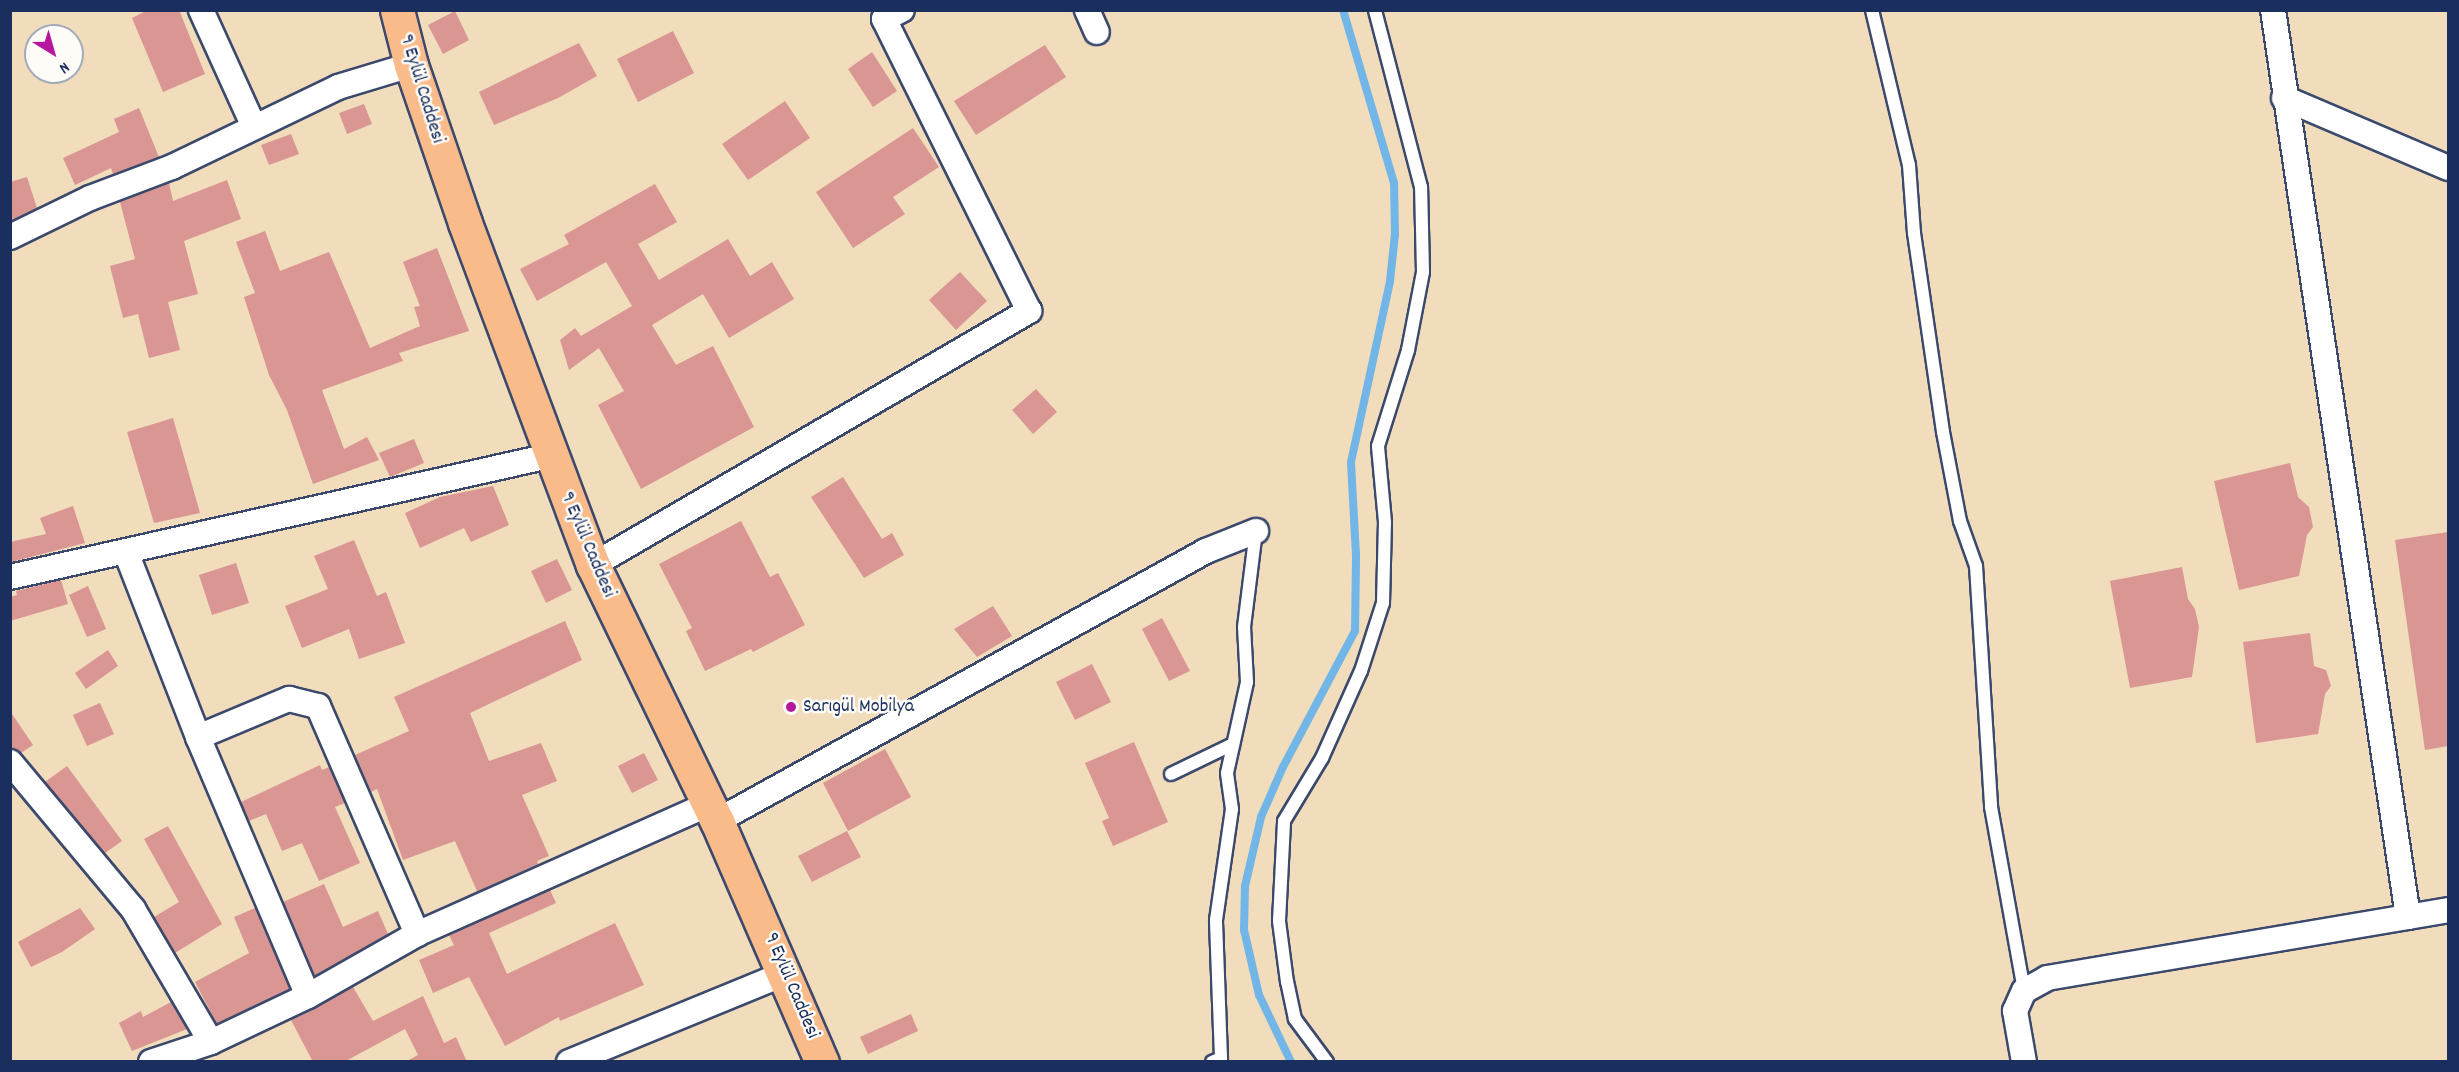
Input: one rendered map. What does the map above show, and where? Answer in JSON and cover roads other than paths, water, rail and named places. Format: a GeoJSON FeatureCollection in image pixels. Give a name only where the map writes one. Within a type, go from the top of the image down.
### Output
{"type":"FeatureCollection","features":[{"type":"Feature","properties":{"kind":"main road","name":"9 Eylül Caddesi"},"geometry":{"type":"LineString","coordinates":[[398,10],[411,65],[549,456],[593,565],[713,812],[786,973],[822,1062]]}},
{"type":"Feature","properties":{"kind":"street"},"geometry":{"type":"LineString","coordinates":[[201,10],[254,127]]}},
{"type":"Feature","properties":{"kind":"street"},"geometry":{"type":"LineString","coordinates":[[593,565],[1029,311],[884,20],[902,10]]}},
{"type":"Feature","properties":{"kind":"street"},"geometry":{"type":"LineString","coordinates":[[1087,10],[1098,33]]}},
{"type":"Feature","properties":{"kind":"street"},"geometry":{"type":"LineString","coordinates":[[2273,10],[2284,98],[2408,917]]}},
{"type":"Feature","properties":{"kind":"street"},"geometry":{"type":"LineString","coordinates":[[10,237],[338,87],[411,65]]}},
{"type":"Feature","properties":{"kind":"street"},"geometry":{"type":"LineString","coordinates":[[2284,98],[2448,168]]}},
{"type":"Feature","properties":{"kind":"street"},"geometry":{"type":"LineString","coordinates":[[10,577],[549,456]]}},
{"type":"Feature","properties":{"kind":"street"},"geometry":{"type":"LineString","coordinates":[[167,1059],[211,1042],[308,996],[417,934],[713,812],[1206,551],[1256,531]]}},
{"type":"Feature","properties":{"kind":"street"},"geometry":{"type":"LineString","coordinates":[[126,552],[198,737],[308,996]]}},
{"type":"Feature","properties":{"kind":"street"},"geometry":{"type":"LineString","coordinates":[[198,737],[289,699],[318,706],[417,934]]}},
{"type":"Feature","properties":{"kind":"street"},"geometry":{"type":"LineString","coordinates":[[10,762],[133,909],[211,1042]]}},
{"type":"Feature","properties":{"kind":"street"},"geometry":{"type":"LineString","coordinates":[[2024,1062],[2015,1011],[2024,992],[2047,978],[2448,909]]}},
{"type":"Feature","properties":{"kind":"street"},"geometry":{"type":"LineString","coordinates":[[569,1062],[786,973]]}},
{"type":"Feature","properties":{"kind":"lane"},"geometry":{"type":"LineString","coordinates":[[1327,1062],[1295,1019],[1287,982],[1279,921],[1284,821],[1322,758],[1361,671],[1383,603],[1385,522],[1378,446],[1408,350],[1423,272],[1421,187],[1375,10]]}},
{"type":"Feature","properties":{"kind":"lane"},"geometry":{"type":"LineString","coordinates":[[1872,10],[1909,165],[1917,255],[1942,432],[1960,521],[1976,566],[1991,807],[2024,992]]}},
{"type":"Feature","properties":{"kind":"lane"},"geometry":{"type":"LineString","coordinates":[[1212,1062],[1221,1058],[1216,920],[1232,809],[1227,773],[1247,681],[1244,627],[1256,531]]}},
{"type":"Feature","properties":{"kind":"lane"},"geometry":{"type":"LineString","coordinates":[[1171,774],[1233,744]]}},
{"type":"Feature","properties":{"kind":"waterway"},"geometry":{"type":"LineString","coordinates":[[1291,1062],[1259,995],[1244,930],[1245,886],[1261,817],[1283,767],[1355,631],[1356,555],[1351,462],[1390,281],[1395,234],[1394,183],[1343,10]]}},
{"type":"Feature","properties":{"kind":"place","name":"Sarıgül Mobilya"},"geometry":{"type":"Point","coordinates":[791,707]}}]}
